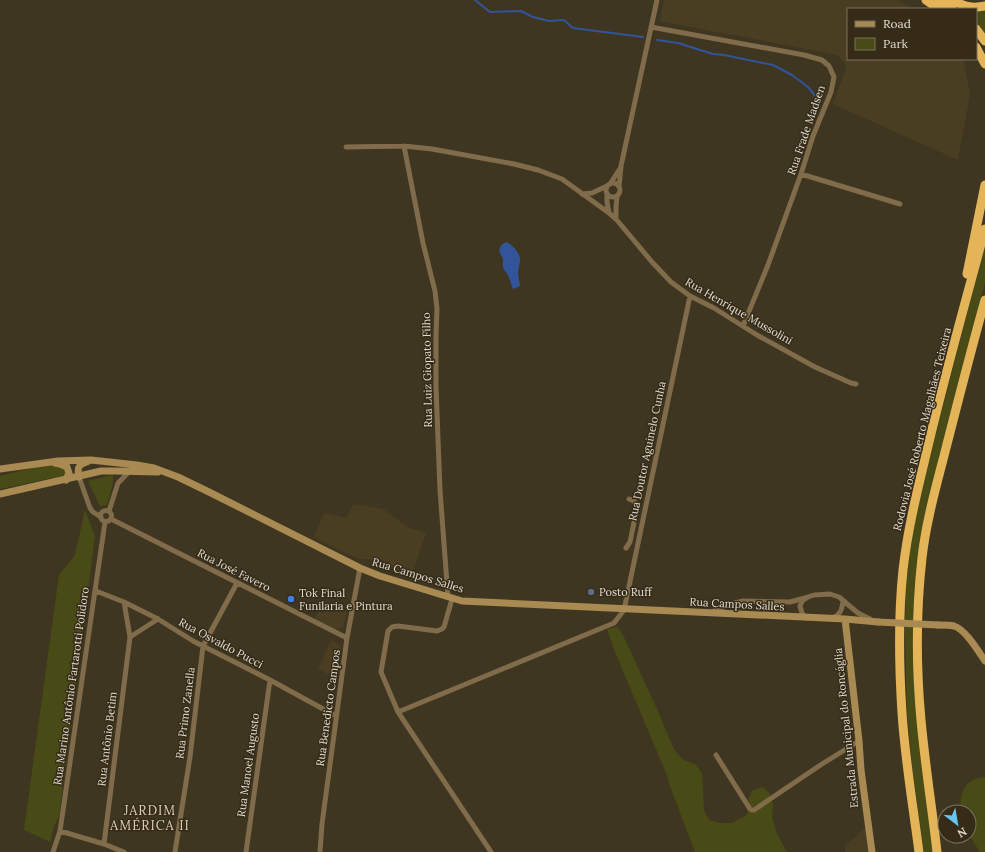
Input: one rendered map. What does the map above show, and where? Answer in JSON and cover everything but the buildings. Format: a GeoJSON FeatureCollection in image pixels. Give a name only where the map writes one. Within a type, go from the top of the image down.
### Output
{"type":"FeatureCollection","features":[{"type":"Feature","properties":{"kind":"highway"},"geometry":{"type":"LineString","coordinates":[[926,0],[938,8]]}},
{"type":"Feature","properties":{"kind":"highway"},"geometry":{"type":"LineString","coordinates":[[939,0],[951,8]]}},
{"type":"Feature","properties":{"kind":"highway"},"geometry":{"type":"LineString","coordinates":[[951,0],[969,7],[985,6]]}},
{"type":"Feature","properties":{"kind":"highway"},"geometry":{"type":"LineString","coordinates":[[977,30],[985,41]]}},
{"type":"Feature","properties":{"kind":"highway"},"geometry":{"type":"LineString","coordinates":[[977,49],[985,64]]}},
{"type":"Feature","properties":{"kind":"highway"},"geometry":{"type":"LineString","coordinates":[[942,387],[967,276],[985,185]]}},
{"type":"Feature","properties":{"kind":"highway","name":"Rodovia José Roberto Magalhães Teixeira"},"geometry":{"type":"LineString","coordinates":[[919,852],[902,714],[900,613],[903,571],[910,524],[942,387],[985,229]]}},
{"type":"Feature","properties":{"kind":"highway"},"geometry":{"type":"LineString","coordinates":[[937,852],[925,761],[919,683],[918,616],[922,564],[931,508],[985,300]]}},
{"type":"Feature","properties":{"kind":"highway"},"geometry":{"type":"LineString","coordinates":[[961,389],[985,322]]}},
{"type":"Feature","properties":{"kind":"main road","name":"Rua Campos Salles"},"geometry":{"type":"LineString","coordinates":[[0,469],[45,462],[91,460],[145,466],[178,477],[360,568],[380,576],[462,602],[845,619],[954,626],[969,638],[985,661]]}},
{"type":"Feature","properties":{"kind":"main road"},"geometry":{"type":"LineString","coordinates":[[79,477],[79,466],[91,460]]}},
{"type":"Feature","properties":{"kind":"main road"},"geometry":{"type":"LineString","coordinates":[[107,461],[115,471]]}},
{"type":"Feature","properties":{"kind":"main road"},"geometry":{"type":"LineString","coordinates":[[45,462],[60,464],[67,468],[69,473],[66,480]]}},
{"type":"Feature","properties":{"kind":"main road"},"geometry":{"type":"LineString","coordinates":[[0,494],[101,471],[164,472]]}},
{"type":"Feature","properties":{"kind":"main road","name":"Estrada Municipal do Roncáglia"},"geometry":{"type":"LineString","coordinates":[[845,619],[861,770],[872,852]]}},
{"type":"Feature","properties":{"kind":"street"},"geometry":{"type":"LineString","coordinates":[[616,219],[617,196],[620,192],[621,166],[657,0]]}},
{"type":"Feature","properties":{"kind":"street","name":"Rua Frade Madsen"},"geometry":{"type":"LineString","coordinates":[[651,27],[804,55],[822,60],[829,66],[834,77],[831,92],[813,136],[768,265],[743,326]]}},
{"type":"Feature","properties":{"kind":"street","name":"Rua Henrique Mussolini"},"geometry":{"type":"LineString","coordinates":[[346,147],[404,146],[439,151],[514,164],[538,170],[562,179],[609,212],[671,282],[690,296],[714,308],[757,335],[815,366],[856,384]]}},
{"type":"Feature","properties":{"kind":"street","name":"Rua Luiz Giopato Filho"},"geometry":{"type":"LineString","coordinates":[[404,146],[423,243],[435,291],[436,395],[440,490],[450,598]]}},
{"type":"Feature","properties":{"kind":"street"},"geometry":{"type":"LineString","coordinates":[[609,212],[605,189],[621,166]]}},
{"type":"Feature","properties":{"kind":"street"},"geometry":{"type":"LineString","coordinates":[[801,174],[900,204]]}},
{"type":"Feature","properties":{"kind":"street"},"geometry":{"type":"LineString","coordinates":[[582,194],[592,193],[613,183],[617,184],[619,187]]}},
{"type":"Feature","properties":{"kind":"street"},"geometry":{"type":"LineString","coordinates":[[607,196],[614,198],[617,196]]}},
{"type":"Feature","properties":{"kind":"street"},"geometry":{"type":"LineString","coordinates":[[592,201],[600,203],[607,202]]}},
{"type":"Feature","properties":{"kind":"street","name":"Rua Doutor Aguinelo Cunha"},"geometry":{"type":"LineString","coordinates":[[624,610],[690,296]]}},
{"type":"Feature","properties":{"kind":"street"},"geometry":{"type":"LineString","coordinates":[[115,471],[118,484]]}},
{"type":"Feature","properties":{"kind":"street"},"geometry":{"type":"LineString","coordinates":[[79,477],[90,508],[105,522],[111,519],[111,513],[109,511],[118,484],[130,471]]}},
{"type":"Feature","properties":{"kind":"street"},"geometry":{"type":"LineString","coordinates":[[626,548],[630,542],[637,508],[634,502],[629,499]]}},
{"type":"Feature","properties":{"kind":"street"},"geometry":{"type":"LineString","coordinates":[[101,517],[103,512],[106,510],[109,511]]}},
{"type":"Feature","properties":{"kind":"street","name":"Rua José Favero"},"geometry":{"type":"LineString","coordinates":[[111,519],[347,638]]}},
{"type":"Feature","properties":{"kind":"street","name":"Rua Marino Antônio Fartarotti Polidoro"},"geometry":{"type":"LineString","coordinates":[[53,852],[60,831],[105,522]]}},
{"type":"Feature","properties":{"kind":"street","name":"Rua Benedicto Campos"},"geometry":{"type":"LineString","coordinates":[[320,852],[322,824],[336,716],[347,638],[360,568]]}},
{"type":"Feature","properties":{"kind":"street","name":"Rua Primo Zanella"},"geometry":{"type":"LineString","coordinates":[[175,852],[190,758],[203,646],[237,582]]}},
{"type":"Feature","properties":{"kind":"street","name":"Rua Osvaldo Pucci"},"geometry":{"type":"LineString","coordinates":[[96,591],[124,602],[158,619],[193,641],[270,680],[336,716]]}},
{"type":"Feature","properties":{"kind":"street"},"geometry":{"type":"LineString","coordinates":[[709,613],[743,601],[790,602],[814,595],[830,594],[839,597],[858,613],[877,622]]}},
{"type":"Feature","properties":{"kind":"street"},"geometry":{"type":"LineString","coordinates":[[450,598],[444,627],[442,629],[437,631],[398,626],[392,627],[388,631],[381,672],[398,712],[491,852]]}},
{"type":"Feature","properties":{"kind":"street"},"geometry":{"type":"LineString","coordinates":[[806,598],[800,606],[802,613],[806,618]]}},
{"type":"Feature","properties":{"kind":"street"},"geometry":{"type":"LineString","coordinates":[[830,619],[837,616],[841,612],[843,601]]}},
{"type":"Feature","properties":{"kind":"street","name":"Estrada Municipal do Roncáglia"},"geometry":{"type":"LineString","coordinates":[[843,601],[845,619]]}},
{"type":"Feature","properties":{"kind":"street","name":"Rua Antônio Betim"},"geometry":{"type":"LineString","coordinates":[[104,844],[130,637],[124,602]]}},
{"type":"Feature","properties":{"kind":"street"},"geometry":{"type":"LineString","coordinates":[[398,712],[614,623],[624,610]]}},
{"type":"Feature","properties":{"kind":"street"},"geometry":{"type":"LineString","coordinates":[[130,637],[158,619]]}},
{"type":"Feature","properties":{"kind":"street","name":"Rua Manoel Augusto"},"geometry":{"type":"LineString","coordinates":[[246,852],[270,680]]}},
{"type":"Feature","properties":{"kind":"street"},"geometry":{"type":"LineString","coordinates":[[716,755],[750,809],[754,810],[859,741]]}},
{"type":"Feature","properties":{"kind":"street"},"geometry":{"type":"LineString","coordinates":[[60,831],[104,844],[124,852]]}},
{"type":"Feature","properties":{"kind":"shaded area"},"geometry":{"type":"Polygon","coordinates":[[[664,0],[896,0],[911,8],[847,8],[847,60],[963,60],[970,94],[958,160],[833,104],[847,66],[837,55],[660,21],[664,0]]]}},
{"type":"Feature","properties":{"kind":"shaded area"},"geometry":{"type":"Polygon","coordinates":[[[353,504],[383,509],[407,527],[426,533],[413,571],[410,574],[369,559],[359,559],[314,537],[324,513],[347,518],[353,504]]]}},
{"type":"Feature","properties":{"kind":"shaded area"},"geometry":{"type":"Polygon","coordinates":[[[324,603],[339,610],[347,611],[343,627],[335,630],[314,619],[324,603]]]}},
{"type":"Feature","properties":{"kind":"shaded area"},"geometry":{"type":"Polygon","coordinates":[[[331,640],[340,645],[337,662],[335,662],[330,675],[318,669],[331,640]]]}},
{"type":"Feature","properties":{"kind":"shaded area"},"geometry":{"type":"Polygon","coordinates":[[[867,826],[870,852],[845,852],[845,846],[867,826]]]}},
{"type":"Feature","properties":{"kind":"green space"},"geometry":{"type":"Polygon","coordinates":[[[985,9],[985,34],[977,24],[977,10],[985,9]]]}},
{"type":"Feature","properties":{"kind":"green space"},"geometry":{"type":"Polygon","coordinates":[[[985,246],[985,283],[964,361],[915,604],[934,852],[924,852],[913,773],[907,714],[905,632],[906,581],[913,531],[926,471],[985,246]]]}},
{"type":"Feature","properties":{"kind":"green space"},"geometry":{"type":"Polygon","coordinates":[[[48,464],[67,468],[66,475],[0,489],[0,476],[48,464]]]}},
{"type":"Feature","properties":{"kind":"green space"},"geometry":{"type":"Polygon","coordinates":[[[113,475],[113,483],[107,505],[100,506],[88,481],[113,475]]]}},
{"type":"Feature","properties":{"kind":"green space"},"geometry":{"type":"Polygon","coordinates":[[[85,510],[95,536],[59,816],[54,826],[50,842],[24,830],[59,575],[75,555],[85,510]]]}},
{"type":"Feature","properties":{"kind":"green space"},"geometry":{"type":"Polygon","coordinates":[[[617,627],[623,635],[673,747],[678,755],[686,761],[695,764],[702,773],[704,811],[709,820],[719,823],[732,823],[745,816],[751,808],[748,799],[753,790],[763,787],[770,794],[773,806],[772,817],[777,834],[787,852],[695,852],[668,781],[669,780],[615,652],[607,629],[617,627]]]}},
{"type":"Feature","properties":{"kind":"green space"},"geometry":{"type":"Polygon","coordinates":[[[985,777],[985,852],[980,852],[975,844],[977,844],[977,804],[961,804],[961,797],[964,788],[975,779],[985,777]]]}},
{"type":"Feature","properties":{"kind":"water"},"geometry":{"type":"Polygon","coordinates":[[[506,242],[515,249],[520,257],[518,273],[520,286],[513,289],[508,275],[503,268],[503,259],[499,251],[501,245],[506,242]]]}},
{"type":"Feature","properties":{"kind":"waterway"},"geometry":{"type":"LineString","coordinates":[[475,0],[490,12],[521,11],[533,17],[549,21],[564,20],[573,28],[643,37]]}},
{"type":"Feature","properties":{"kind":"waterway"},"geometry":{"type":"LineString","coordinates":[[657,40],[678,43],[713,54],[773,65],[792,75],[808,87],[817,98]]}},
{"type":"Feature","properties":{"kind":"place","name":"Posto Ruff"},"geometry":{"type":"Point","coordinates":[591,592]}},
{"type":"Feature","properties":{"kind":"place","name":"Tok Final Funilaria e Pintura"},"geometry":{"type":"Point","coordinates":[291,599]}},
{"type":"Feature","properties":{"kind":"district","name":"JARDIM AMÉRICA II"},"geometry":{"type":"Point","coordinates":[150,818]}}]}
